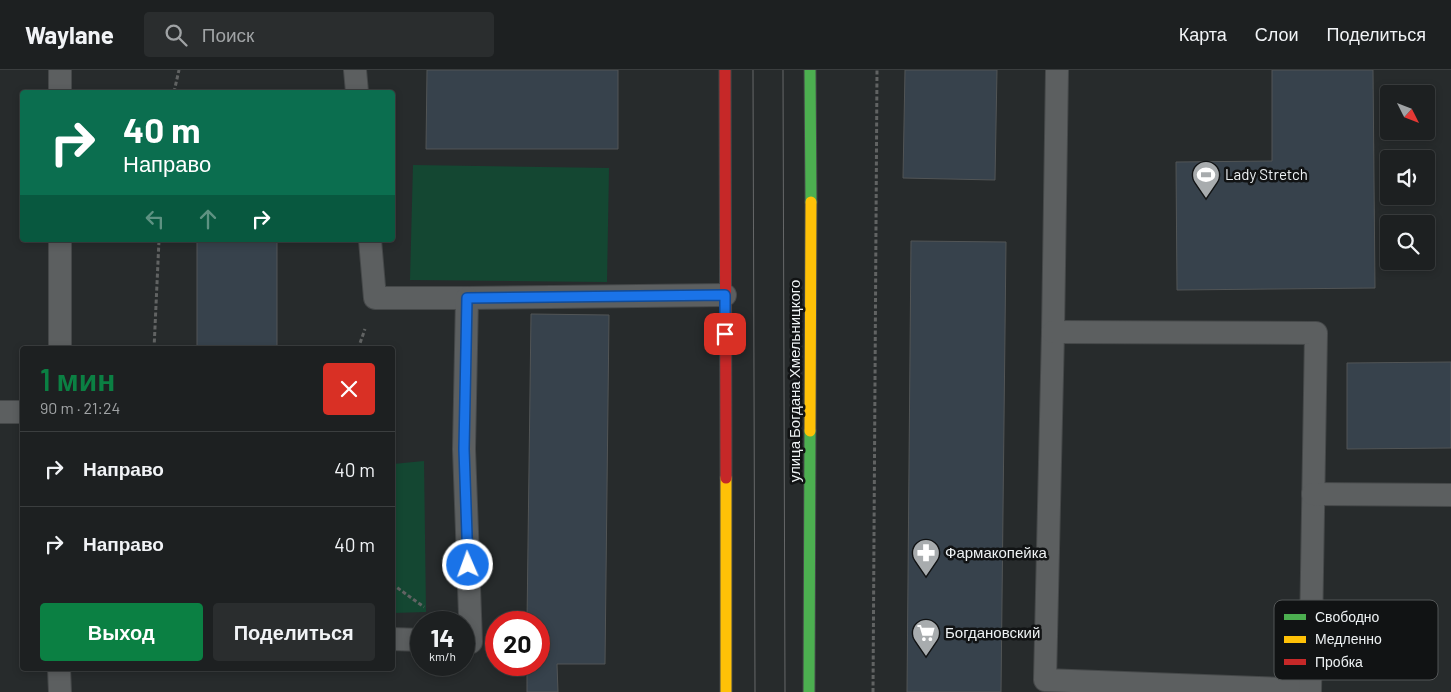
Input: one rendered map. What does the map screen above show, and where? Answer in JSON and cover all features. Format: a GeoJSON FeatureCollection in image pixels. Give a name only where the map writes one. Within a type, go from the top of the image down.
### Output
{"type":"FeatureCollection","features":[{"type":"Feature","properties":{"kind":"highway"},"geometry":{"type":"LineString","coordinates":[[725,70],[726,692]]}},
{"type":"Feature","properties":{"kind":"highway","name":"улица Богдана Хмельницкого"},"geometry":{"type":"LineString","coordinates":[[809,692],[810,70]]}},
{"type":"Feature","properties":{"kind":"lane"},"geometry":{"type":"LineString","coordinates":[[60,70],[60,90]]}},
{"type":"Feature","properties":{"kind":"lane"},"geometry":{"type":"LineString","coordinates":[[355,70],[357,90]]}},
{"type":"Feature","properties":{"kind":"lane"},"geometry":{"type":"LineString","coordinates":[[1057,70],[1045,680],[1310,691]]}},
{"type":"Feature","properties":{"kind":"lane"},"geometry":{"type":"LineString","coordinates":[[60,242],[60,346]]}},
{"type":"Feature","properties":{"kind":"lane"},"geometry":{"type":"LineString","coordinates":[[370,242],[375,298],[725,295]]}},
{"type":"Feature","properties":{"kind":"lane"},"geometry":{"type":"LineString","coordinates":[[467,298],[464,449],[470,611]]}},
{"type":"Feature","properties":{"kind":"lane"},"geometry":{"type":"LineString","coordinates":[[1053,332],[1316,333],[1311,600]]}},
{"type":"Feature","properties":{"kind":"lane"},"geometry":{"type":"LineString","coordinates":[[0,412],[20,412]]}},
{"type":"Feature","properties":{"kind":"lane"},"geometry":{"type":"LineString","coordinates":[[1313,494],[1451,495]]}},
{"type":"Feature","properties":{"kind":"lane"},"geometry":{"type":"LineString","coordinates":[[395,639],[410,640]]}},
{"type":"Feature","properties":{"kind":"lane"},"geometry":{"type":"LineString","coordinates":[[59,671],[60,692]]}},
{"type":"Feature","properties":{"kind":"path"},"geometry":{"type":"LineString","coordinates":[[174,90],[179,70]]}},
{"type":"Feature","properties":{"kind":"path"},"geometry":{"type":"LineString","coordinates":[[873,692],[877,70]]}},
{"type":"Feature","properties":{"kind":"path"},"geometry":{"type":"LineString","coordinates":[[154,346],[159,242]]}},
{"type":"Feature","properties":{"kind":"path"},"geometry":{"type":"LineString","coordinates":[[395,586],[429,611]]}},
{"type":"Feature","properties":{"kind":"green space"},"geometry":{"type":"Polygon","coordinates":[[[413,165],[609,168],[607,282],[410,280],[413,165]]]}},
{"type":"Feature","properties":{"kind":"green space"},"geometry":{"type":"Polygon","coordinates":[[[424,461],[426,611],[395,613],[395,464],[424,461]]]}},
{"type":"Feature","properties":{"kind":"building"},"geometry":{"type":"Polygon","coordinates":[[[427,70],[618,70],[618,149],[426,149],[427,70]]]}},
{"type":"Feature","properties":{"kind":"building"},"geometry":{"type":"Polygon","coordinates":[[[905,70],[997,70],[995,180],[903,178],[905,70]]]}},
{"type":"Feature","properties":{"kind":"building"},"geometry":{"type":"Polygon","coordinates":[[[1272,70],[1373,70],[1375,288],[1177,290],[1176,162],[1272,161],[1272,70]]]}},
{"type":"Feature","properties":{"kind":"building"},"geometry":{"type":"Polygon","coordinates":[[[911,241],[1006,242],[1001,692],[907,692],[911,241]]]}},
{"type":"Feature","properties":{"kind":"building"},"geometry":{"type":"Polygon","coordinates":[[[197,242],[277,242],[277,346],[197,346],[197,242]]]}},
{"type":"Feature","properties":{"kind":"building"},"geometry":{"type":"Polygon","coordinates":[[[531,314],[609,315],[605,664],[557,664],[558,692],[527,692],[527,676],[550,676],[550,611],[527,611],[531,314]]]}},
{"type":"Feature","properties":{"kind":"building"},"geometry":{"type":"Polygon","coordinates":[[[1451,362],[1451,448],[1347,449],[1347,363],[1451,362]]]}},
{"type":"Feature","properties":{"kind":"tram line"},"geometry":{"type":"LineString","coordinates":[[753,70],[755,692]]}},
{"type":"Feature","properties":{"kind":"tram line"},"geometry":{"type":"LineString","coordinates":[[783,70],[785,692]]}},
{"type":"Feature","properties":{"kind":"traffic: fast"},"geometry":{"type":"LineString","coordinates":[[810,70],[811,202]]}},
{"type":"Feature","properties":{"kind":"traffic: fast"},"geometry":{"type":"LineString","coordinates":[[809,692],[810,431]]}},
{"type":"Feature","properties":{"kind":"traffic: slow"},"geometry":{"type":"LineString","coordinates":[[810,431],[811,202]]}},
{"type":"Feature","properties":{"kind":"traffic: slow"},"geometry":{"type":"LineString","coordinates":[[726,478],[726,692]]}},
{"type":"Feature","properties":{"kind":"traffic: jam"},"geometry":{"type":"LineString","coordinates":[[725,70],[726,478]]}},
{"type":"Feature","properties":{"kind":"place","name":"Lady Stretch"},"geometry":{"type":"Point","coordinates":[1206,199]}},
{"type":"Feature","properties":{"kind":"place","name":"Фармакопейка"},"geometry":{"type":"Point","coordinates":[926,577]}},
{"type":"Feature","properties":{"kind":"place","name":"Богдановский"},"geometry":{"type":"Point","coordinates":[926,657]}},
{"type":"Feature","properties":{"kind":"route"},"geometry":{"type":"LineString","coordinates":[[468,565],[464,449],[467,298],[725,295],[725,334]]}}]}
